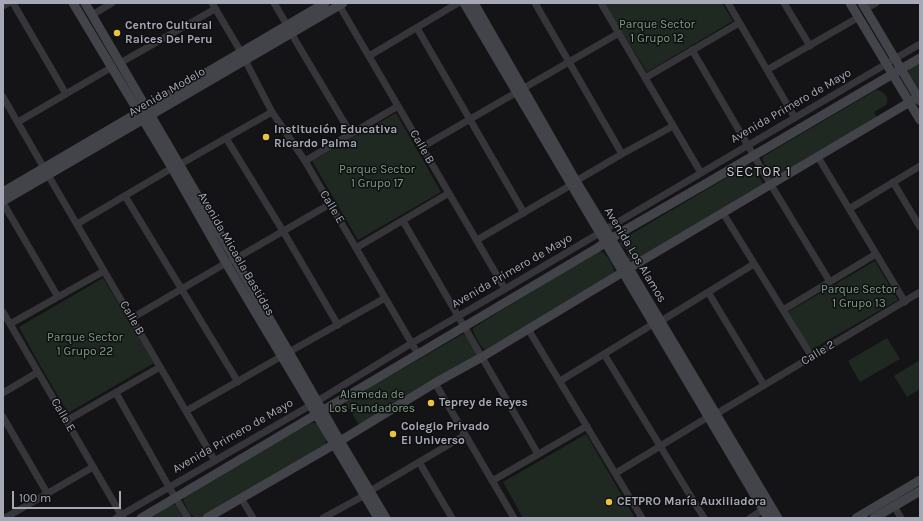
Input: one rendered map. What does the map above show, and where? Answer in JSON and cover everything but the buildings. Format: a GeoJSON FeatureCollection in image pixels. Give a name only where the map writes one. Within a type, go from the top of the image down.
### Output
{"type":"FeatureCollection","features":[{"type":"Feature","properties":{"kind":"main road","name":"Avenida Micaela Bastidas"},"geometry":{"type":"LineString","coordinates":[[73,3],[116,65],[337,443],[367,493],[386,518]]}},
{"type":"Feature","properties":{"kind":"main road","name":"Avenida Micaela Bastidas"},"geometry":{"type":"LineString","coordinates":[[85,3],[116,65]]}},
{"type":"Feature","properties":{"kind":"main road","name":"Avenida Modelo"},"geometry":{"type":"LineString","coordinates":[[289,29],[325,3]]}},
{"type":"Feature","properties":{"kind":"main road","name":"Avenida Los Alamos"},"geometry":{"type":"LineString","coordinates":[[464,3],[520,91],[712,415],[778,518]]}},
{"type":"Feature","properties":{"kind":"main road","name":"Avenida Los Alamos"},"geometry":{"type":"LineString","coordinates":[[474,3],[520,91]]}},
{"type":"Feature","properties":{"kind":"main road"},"geometry":{"type":"LineString","coordinates":[[850,3],[886,64],[897,72],[917,99],[920,120]]}},
{"type":"Feature","properties":{"kind":"main road","name":"Avenida Modelo"},"geometry":{"type":"LineString","coordinates":[[3,192],[46,171],[289,29],[341,4]]}},
{"type":"Feature","properties":{"kind":"main road"},"geometry":{"type":"LineString","coordinates":[[864,6],[895,59],[897,72]]}},
{"type":"Feature","properties":{"kind":"main road","name":"Avenida Primero de Mayo"},"geometry":{"type":"LineString","coordinates":[[141,518],[920,58]]}},
{"type":"Feature","properties":{"kind":"main road"},"geometry":{"type":"LineString","coordinates":[[207,518],[337,443],[435,383],[482,357],[626,270],[917,99]]}},
{"type":"Feature","properties":{"kind":"main road","name":"Avenida Modelo"},"geometry":{"type":"LineString","coordinates":[[3,202],[46,171]]}},
{"type":"Feature","properties":{"kind":"main road","name":"Avenida Los Alamos"},"geometry":{"type":"LineString","coordinates":[[712,415],[765,514]]}},
{"type":"Feature","properties":{"kind":"main road"},"geometry":{"type":"LineString","coordinates":[[856,518],[920,480]]}},
{"type":"Feature","properties":{"kind":"main road"},"geometry":{"type":"LineString","coordinates":[[874,518],[920,490]]}},
{"type":"Feature","properties":{"kind":"main road","name":"Avenida Micaela Bastidas"},"geometry":{"type":"LineString","coordinates":[[367,493],[378,518]]}},
{"type":"Feature","properties":{"kind":"street"},"geometry":{"type":"LineString","coordinates":[[3,6],[8,3]]}},
{"type":"Feature","properties":{"kind":"street"},"geometry":{"type":"LineString","coordinates":[[13,3],[66,94]]}},
{"type":"Feature","properties":{"kind":"street"},"geometry":{"type":"LineString","coordinates":[[92,15],[112,3]]}},
{"type":"Feature","properties":{"kind":"street"},"geometry":{"type":"LineString","coordinates":[[274,3],[351,134]]}},
{"type":"Feature","properties":{"kind":"street"},"geometry":{"type":"LineString","coordinates":[[369,56],[458,3]]}},
{"type":"Feature","properties":{"kind":"street"},"geometry":{"type":"LineString","coordinates":[[535,3],[622,154]]}},
{"type":"Feature","properties":{"kind":"street"},"geometry":{"type":"LineString","coordinates":[[601,3],[700,173]]}},
{"type":"Feature","properties":{"kind":"street"},"geometry":{"type":"LineString","coordinates":[[728,3],[795,118]]}},
{"type":"Feature","properties":{"kind":"street"},"geometry":{"type":"LineString","coordinates":[[784,3],[810,46]]}},
{"type":"Feature","properties":{"kind":"street"},"geometry":{"type":"LineString","coordinates":[[864,6],[876,3]]}},
{"type":"Feature","properties":{"kind":"street","name":"Calle B"},"geometry":{"type":"LineString","coordinates":[[341,4],[369,56],[506,289]]}},
{"type":"Feature","properties":{"kind":"street"},"geometry":{"type":"LineString","coordinates":[[18,122],[213,6]]}},
{"type":"Feature","properties":{"kind":"street","name":"Calle E"},"geometry":{"type":"LineString","coordinates":[[213,6],[252,72],[272,112],[330,204],[418,354]]}},
{"type":"Feature","properties":{"kind":"street"},"geometry":{"type":"LineString","coordinates":[[767,70],[859,17]]}},
{"type":"Feature","properties":{"kind":"street"},"geometry":{"type":"LineString","coordinates":[[645,78],[739,23]]}},
{"type":"Feature","properties":{"kind":"street"},"geometry":{"type":"LineString","coordinates":[[417,28],[524,213]]}},
{"type":"Feature","properties":{"kind":"street"},"geometry":{"type":"LineString","coordinates":[[422,147],[619,33]]}},
{"type":"Feature","properties":{"kind":"street","name":"Avenida Primero de Mayo"},"geometry":{"type":"LineString","coordinates":[[120,517],[920,44]]}},
{"type":"Feature","properties":{"kind":"street"},"geometry":{"type":"LineString","coordinates":[[692,50],[830,282]]}},
{"type":"Feature","properties":{"kind":"street","name":"Calle B"},"geometry":{"type":"LineString","coordinates":[[3,97],[215,461]]}},
{"type":"Feature","properties":{"kind":"street"},"geometry":{"type":"LineString","coordinates":[[304,161],[398,106]]}},
{"type":"Feature","properties":{"kind":"street"},"geometry":{"type":"LineString","coordinates":[[77,224],[272,112]]}},
{"type":"Feature","properties":{"kind":"street"},"geometry":{"type":"LineString","coordinates":[[476,240],[622,154],[673,126]]}},
{"type":"Feature","properties":{"kind":"street"},"geometry":{"type":"LineString","coordinates":[[226,138],[338,325]]}},
{"type":"Feature","properties":{"kind":"street"},"geometry":{"type":"LineString","coordinates":[[818,157],[905,302]]}},
{"type":"Feature","properties":{"kind":"street"},"geometry":{"type":"LineString","coordinates":[[849,209],[920,166]]}},
{"type":"Feature","properties":{"kind":"street"},"geometry":{"type":"LineString","coordinates":[[894,182],[920,227]]}},
{"type":"Feature","properties":{"kind":"street"},"geometry":{"type":"LineString","coordinates":[[356,248],[449,194]]}},
{"type":"Feature","properties":{"kind":"street"},"geometry":{"type":"LineString","coordinates":[[125,196],[238,382]]}},
{"type":"Feature","properties":{"kind":"street"},"geometry":{"type":"LineString","coordinates":[[3,202],[58,297]]}},
{"type":"Feature","properties":{"kind":"street"},"geometry":{"type":"LineString","coordinates":[[132,318],[330,204]]}},
{"type":"Feature","properties":{"kind":"street"},"geometry":{"type":"LineString","coordinates":[[723,213],[812,357]]}},
{"type":"Feature","properties":{"kind":"street"},"geometry":{"type":"LineString","coordinates":[[402,220],[538,454]]}},
{"type":"Feature","properties":{"kind":"street"},"geometry":{"type":"LineString","coordinates":[[783,310],[876,254]]}},
{"type":"Feature","properties":{"kind":"street"},"geometry":{"type":"LineString","coordinates":[[560,381],[754,264]]}},
{"type":"Feature","properties":{"kind":"street"},"geometry":{"type":"LineString","coordinates":[[10,324],[104,271]]}},
{"type":"Feature","properties":{"kind":"street"},"geometry":{"type":"LineString","coordinates":[[708,292],[764,385]]}},
{"type":"Feature","properties":{"kind":"street","name":"Calle 2"},"geometry":{"type":"LineString","coordinates":[[616,473],[920,292]]}},
{"type":"Feature","properties":{"kind":"street"},"geometry":{"type":"LineString","coordinates":[[186,412],[385,298]]}},
{"type":"Feature","properties":{"kind":"street","name":"Calle E"},"geometry":{"type":"LineString","coordinates":[[3,312],[93,467],[120,517]]}},
{"type":"Feature","properties":{"kind":"street"},"geometry":{"type":"LineString","coordinates":[[528,329],[642,518]]}},
{"type":"Feature","properties":{"kind":"street"},"geometry":{"type":"LineString","coordinates":[[604,354],[704,518]]}},
{"type":"Feature","properties":{"kind":"street"},"geometry":{"type":"LineString","coordinates":[[66,421],[160,367]]}},
{"type":"Feature","properties":{"kind":"street"},"geometry":{"type":"LineString","coordinates":[[3,393],[38,372]]}},
{"type":"Feature","properties":{"kind":"street"},"geometry":{"type":"LineString","coordinates":[[435,383],[514,518]]}},
{"type":"Feature","properties":{"kind":"street"},"geometry":{"type":"LineString","coordinates":[[116,393],[175,498],[188,518]]}},
{"type":"Feature","properties":{"kind":"street"},"geometry":{"type":"LineString","coordinates":[[3,417],[47,493]]}},
{"type":"Feature","properties":{"kind":"street"},"geometry":{"type":"LineString","coordinates":[[492,481],[587,426]]}},
{"type":"Feature","properties":{"kind":"street"},"geometry":{"type":"LineString","coordinates":[[323,518],[465,435]]}},
{"type":"Feature","properties":{"kind":"street"},"geometry":{"type":"LineString","coordinates":[[419,462],[452,518]]}},
{"type":"Feature","properties":{"kind":"street"},"geometry":{"type":"LineString","coordinates":[[5,518],[93,467]]}},
{"type":"Feature","properties":{"kind":"street"},"geometry":{"type":"LineString","coordinates":[[241,498],[253,518]]}},
{"type":"Feature","properties":{"kind":"street"},"geometry":{"type":"LineString","coordinates":[[894,506],[901,518]]}},
{"type":"Feature","properties":{"kind":"street"},"geometry":{"type":"LineString","coordinates":[[750,518],[765,514]]}},
{"type":"Feature","properties":{"kind":"green space","name":"Parque Sector 1 Grupo 12"},"geometry":{"type":"Polygon","coordinates":[[[604,3],[722,3],[733,21],[647,72],[604,3]]]}},
{"type":"Feature","properties":{"kind":"green space"},"geometry":{"type":"Polygon","coordinates":[[[920,63],[920,92],[909,74],[909,70],[920,63]]]}},
{"type":"Feature","properties":{"kind":"green space"},"geometry":{"type":"Polygon","coordinates":[[[876,90],[884,93],[887,97],[886,105],[874,112],[877,118],[775,179],[772,178],[762,159],[764,156],[876,90]]]}},
{"type":"Feature","properties":{"kind":"green space","name":"Parque Sector 1 Grupo 17"},"geometry":{"type":"Polygon","coordinates":[[[396,113],[441,192],[358,240],[312,161],[396,113]]]}},
{"type":"Feature","properties":{"kind":"green space"},"geometry":{"type":"Polygon","coordinates":[[[748,165],[753,166],[763,184],[639,258],[632,261],[629,260],[627,250],[620,245],[620,241],[622,239],[748,165]]]}},
{"type":"Feature","properties":{"kind":"green space"},"geometry":{"type":"Polygon","coordinates":[[[600,251],[610,260],[614,273],[485,350],[475,337],[473,328],[596,252],[600,251]]]}},
{"type":"Feature","properties":{"kind":"green space","name":"Parque Sector 1 Grupo 13"},"geometry":{"type":"Polygon","coordinates":[[[875,261],[898,300],[811,350],[788,312],[875,261]]]}},
{"type":"Feature","properties":{"kind":"green space","name":"Parque Sector 1 Grupo 22"},"geometry":{"type":"Polygon","coordinates":[[[103,278],[154,363],[68,413],[19,327],[103,278]]]}},
{"type":"Feature","properties":{"kind":"green space","name":"Alameda de Los Fundadores"},"geometry":{"type":"Polygon","coordinates":[[[463,334],[466,336],[477,355],[359,425],[345,402],[463,334]]]}},
{"type":"Feature","properties":{"kind":"green space"},"geometry":{"type":"Polygon","coordinates":[[[887,338],[900,359],[860,382],[848,361],[887,338]]]}},
{"type":"Feature","properties":{"kind":"green space"},"geometry":{"type":"Polygon","coordinates":[[[920,360],[920,389],[907,397],[894,376],[920,360]]]}},
{"type":"Feature","properties":{"kind":"green space","name":"Alameda de Los Fundadores"},"geometry":{"type":"Polygon","coordinates":[[[311,423],[315,423],[319,426],[326,444],[202,517],[196,518],[190,514],[183,500],[186,494],[311,423]]]}},
{"type":"Feature","properties":{"kind":"green space"},"geometry":{"type":"Polygon","coordinates":[[[586,434],[634,516],[629,518],[523,518],[503,482],[586,434]]]}},
{"type":"Feature","properties":{"kind":"green space"},"geometry":{"type":"Polygon","coordinates":[[[172,504],[176,505],[184,518],[147,518],[172,504]]]}},
{"type":"Feature","properties":{"kind":"place","name":"Centro Cultural Raices Del Peru"},"geometry":{"type":"Point","coordinates":[117,33]}},
{"type":"Feature","properties":{"kind":"place","name":"Institución Educativa Ricardo Palma"},"geometry":{"type":"Point","coordinates":[266,137]}},
{"type":"Feature","properties":{"kind":"place","name":"Teprey de Reyes"},"geometry":{"type":"Point","coordinates":[431,403]}},
{"type":"Feature","properties":{"kind":"place","name":"Colegio Privado El Universo"},"geometry":{"type":"Point","coordinates":[393,434]}},
{"type":"Feature","properties":{"kind":"place","name":"CETPRO María Auxiliadora"},"geometry":{"type":"Point","coordinates":[609,502]}},
{"type":"Feature","properties":{"kind":"district","name":"SECTOR 1"},"geometry":{"type":"Point","coordinates":[759,172]}}]}
